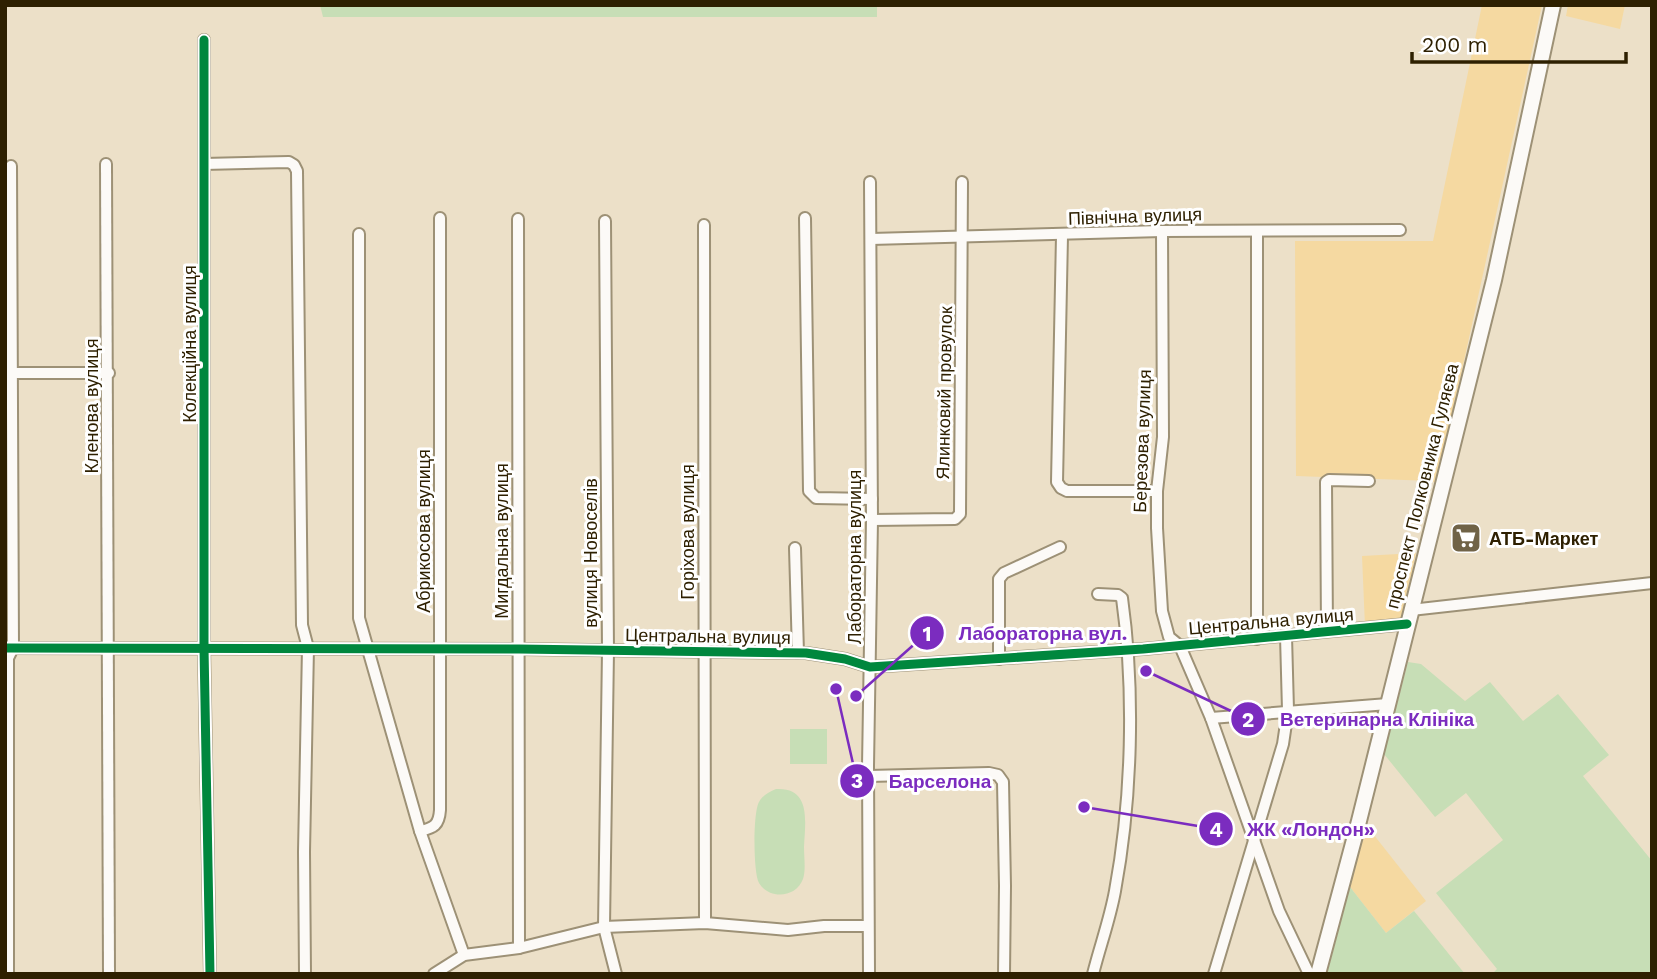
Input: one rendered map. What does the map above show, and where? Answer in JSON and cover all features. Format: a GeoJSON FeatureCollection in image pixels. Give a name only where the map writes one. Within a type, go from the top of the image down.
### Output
{"type":"FeatureCollection","features":[{"type":"Feature","properties":{"kind":"main road","name":"проспект Полковника Гуляєва"},"geometry":{"type":"LineString","coordinates":[[1318,974],[1494,279],[1553,5]]}},
{"type":"Feature","properties":{"kind":"street","name":"Колекційна вулиця"},"geometry":{"type":"LineString","coordinates":[[204,40],[204,648],[210,974]]}},
{"type":"Feature","properties":{"kind":"street"},"geometry":{"type":"LineString","coordinates":[[204,164],[289,162],[297,171],[302,625],[307,648],[303,852],[306,974]]}},
{"type":"Feature","properties":{"kind":"street","name":"Кленова вулиця"},"geometry":{"type":"LineString","coordinates":[[107,163],[109,974]]}},
{"type":"Feature","properties":{"kind":"street"},"geometry":{"type":"LineString","coordinates":[[8,974],[6,724],[12,373],[11,166]]}},
{"type":"Feature","properties":{"kind":"street","name":"Лабораторна вулиця"},"geometry":{"type":"LineString","coordinates":[[869,974],[872,520],[870,182]]}},
{"type":"Feature","properties":{"kind":"street","name":"Ялинковий провулок"},"geometry":{"type":"LineString","coordinates":[[872,520],[955,519],[960,514],[962,182]]}},
{"type":"Feature","properties":{"kind":"street","name":"Абрикосова вулиця"},"geometry":{"type":"LineString","coordinates":[[420,831],[437,825],[440,810],[440,218]]}},
{"type":"Feature","properties":{"kind":"street"},"geometry":{"type":"LineString","coordinates":[[805,218],[809,491],[816,498],[872,499]]}},
{"type":"Feature","properties":{"kind":"street","name":"Мигдальна вулиця"},"geometry":{"type":"LineString","coordinates":[[518,219],[519,948]]}},
{"type":"Feature","properties":{"kind":"street","name":"вулиця Новоселів"},"geometry":{"type":"LineString","coordinates":[[605,221],[608,651],[604,927],[616,974]]}},
{"type":"Feature","properties":{"kind":"street","name":"Горіхова вулиця"},"geometry":{"type":"LineString","coordinates":[[704,225],[705,923]]}},
{"type":"Feature","properties":{"kind":"street","name":"Північна вулиця"},"geometry":{"type":"LineString","coordinates":[[871,239],[1062,236],[1161,231],[1400,230]]}},
{"type":"Feature","properties":{"kind":"street","name":"Березова вулиця"},"geometry":{"type":"LineString","coordinates":[[1161,231],[1163,437],[1157,491],[1162,611],[1169,637],[1180,646],[1211,718],[1279,911],[1309,974]]}},
{"type":"Feature","properties":{"kind":"street"},"geometry":{"type":"LineString","coordinates":[[1256,231],[1257,639]]}},
{"type":"Feature","properties":{"kind":"street"},"geometry":{"type":"LineString","coordinates":[[359,234],[359,618],[420,831],[464,955]]}},
{"type":"Feature","properties":{"kind":"street"},"geometry":{"type":"LineString","coordinates":[[1062,236],[1057,482],[1067,491],[1157,491]]}},
{"type":"Feature","properties":{"kind":"street"},"geometry":{"type":"LineString","coordinates":[[12,373],[108,373]]}},
{"type":"Feature","properties":{"kind":"street"},"geometry":{"type":"LineString","coordinates":[[1327,631],[1326,482],[1369,481]]}},
{"type":"Feature","properties":{"kind":"street"},"geometry":{"type":"LineString","coordinates":[[999,659],[999,579],[1004,573],[1060,547]]}},
{"type":"Feature","properties":{"kind":"street"},"geometry":{"type":"LineString","coordinates":[[795,548],[798,653]]}},
{"type":"Feature","properties":{"kind":"street","name":"Центральна вулиця"},"geometry":{"type":"LineString","coordinates":[[9,648],[440,648],[798,653],[845,659],[870,667],[1129,650],[1286,636],[1652,583]]}},
{"type":"Feature","properties":{"kind":"street"},"geometry":{"type":"LineString","coordinates":[[1093,974],[1115,893],[1128,780],[1129,650],[1122,598],[1118,595],[1098,594]]}},
{"type":"Feature","properties":{"kind":"street"},"geometry":{"type":"LineString","coordinates":[[1214,974],[1252,839],[1283,744],[1288,712],[1286,636]]}},
{"type":"Feature","properties":{"kind":"street"},"geometry":{"type":"LineString","coordinates":[[1211,718],[1388,704]]}},
{"type":"Feature","properties":{"kind":"street"},"geometry":{"type":"LineString","coordinates":[[869,776],[989,773],[1001,779],[1005,873],[1004,974]]}},
{"type":"Feature","properties":{"kind":"street"},"geometry":{"type":"LineString","coordinates":[[434,974],[464,955],[519,948],[604,927],[705,923],[788,930],[824,926],[869,926]]}},
{"type":"Feature","properties":{"kind":"shaded area"},"geometry":{"type":"Polygon","coordinates":[[[1482,5],[1542,5],[1437,484],[1432,481],[1296,476],[1295,241],[1433,241],[1482,5]]]}},
{"type":"Feature","properties":{"kind":"shaded area"},"geometry":{"type":"Polygon","coordinates":[[[1568,5],[1625,5],[1620,29],[1566,16],[1568,5]]]}},
{"type":"Feature","properties":{"kind":"shaded area"},"geometry":{"type":"Polygon","coordinates":[[[1416,553],[1402,617],[1393,622],[1365,627],[1362,556],[1416,553]]]}},
{"type":"Feature","properties":{"kind":"shaded area"},"geometry":{"type":"Polygon","coordinates":[[[1366,825],[1426,901],[1386,933],[1350,887],[1366,825]]]}},
{"type":"Feature","properties":{"kind":"green space"},"geometry":{"type":"Polygon","coordinates":[[[320,5],[877,5],[877,17],[323,17],[320,5]]]}},
{"type":"Feature","properties":{"kind":"green space"},"geometry":{"type":"Polygon","coordinates":[[[1408,662],[1421,664],[1465,701],[1490,682],[1523,721],[1558,694],[1609,755],[1583,776],[1652,861],[1652,971],[1648,974],[1492,974],[1497,969],[1436,893],[1503,840],[1466,793],[1435,817],[1384,754],[1408,662]]]}},
{"type":"Feature","properties":{"kind":"green space"},"geometry":{"type":"Polygon","coordinates":[[[790,729],[827,729],[827,764],[790,764],[790,729]]]}},
{"type":"Feature","properties":{"kind":"green space"},"geometry":{"type":"Polygon","coordinates":[[[776,789],[796,794],[804,808],[805,818],[803,879],[795,890],[782,894],[769,892],[759,883],[755,855],[757,808],[762,797],[776,789]]]}},
{"type":"Feature","properties":{"kind":"green space"},"geometry":{"type":"Polygon","coordinates":[[[1350,887],[1386,933],[1414,911],[1465,974],[1327,974],[1350,887]]]}},
{"type":"Feature","properties":{"kind":"cycle path"},"geometry":{"type":"LineString","coordinates":[[204,40],[204,648],[210,974]]}},
{"type":"Feature","properties":{"kind":"cycle path"},"geometry":{"type":"LineString","coordinates":[[5,648],[519,649],[806,653],[845,659],[870,667],[1143,649],[1407,624]]}},
{"type":"Feature","properties":{"kind":"place","name":"АТБ-Маркет"},"geometry":{"type":"Point","coordinates":[1466,538]}},
{"type":"Feature","properties":{"kind":"place","name":"Ветеринарна Клініка"},"geometry":{"type":"Point","coordinates":[1146,671]}},
{"type":"Feature","properties":{"kind":"place","name":"Барселона"},"geometry":{"type":"Point","coordinates":[836,689]}},
{"type":"Feature","properties":{"kind":"place","name":"Лабораторна вул."},"geometry":{"type":"Point","coordinates":[856,696]}},
{"type":"Feature","properties":{"kind":"place","name":"ЖК «Лондон»"},"geometry":{"type":"Point","coordinates":[1084,807]}}]}
